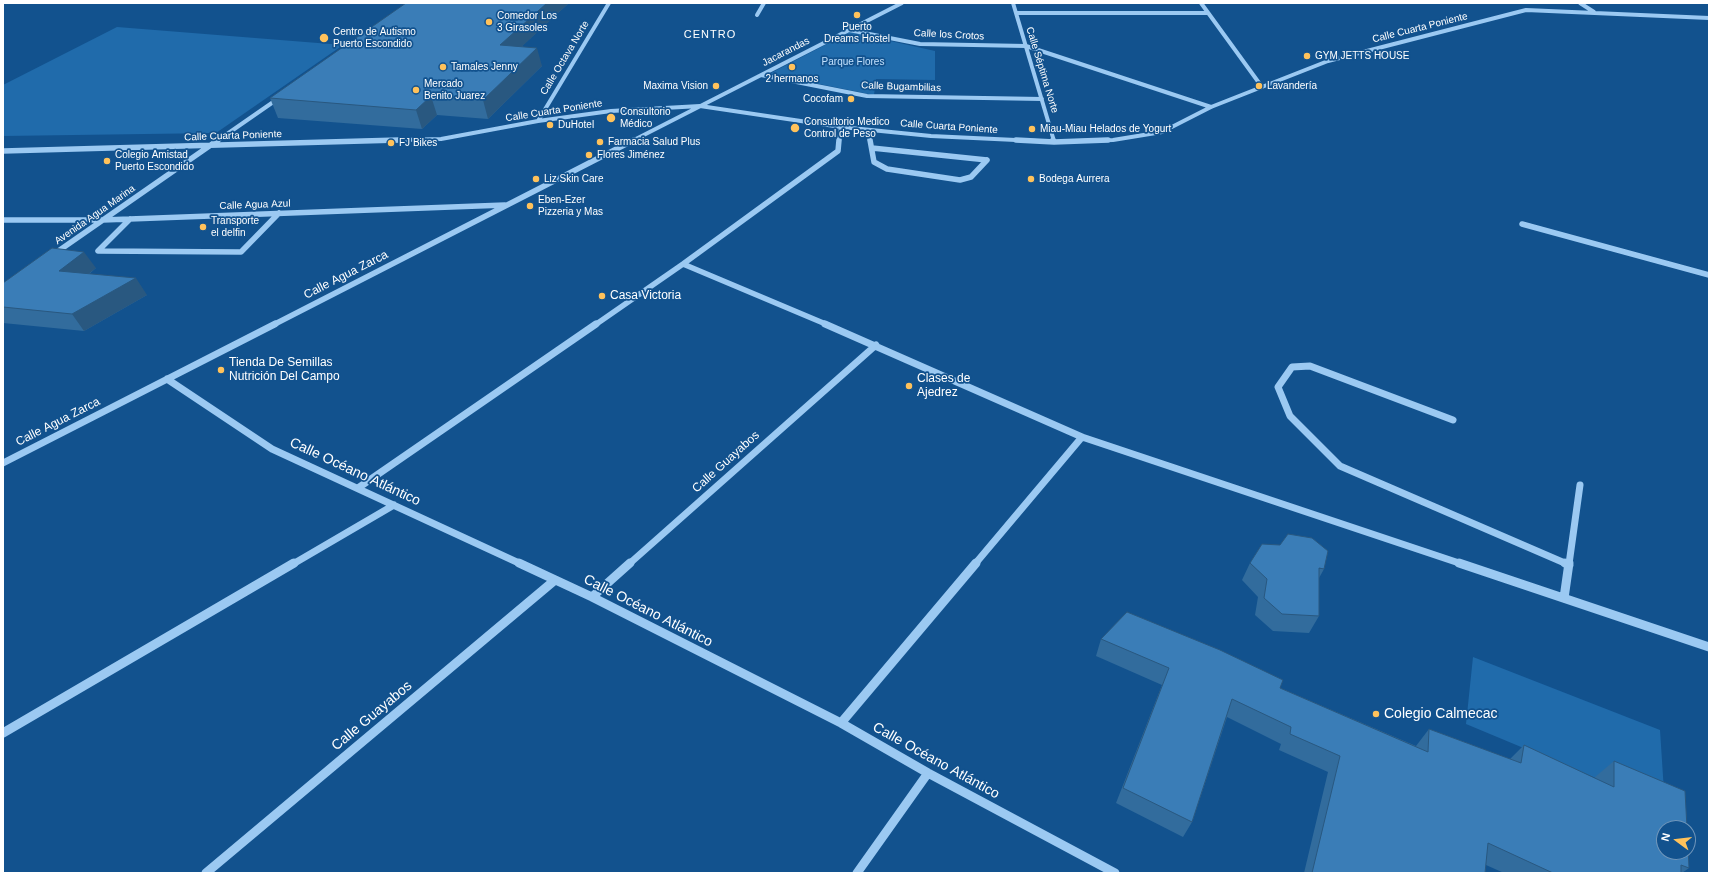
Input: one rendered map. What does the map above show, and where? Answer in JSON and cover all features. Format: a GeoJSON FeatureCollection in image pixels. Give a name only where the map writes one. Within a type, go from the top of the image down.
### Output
{"type":"FeatureCollection","features":[{"type":"Feature","properties":{"kind":"street","name":"Calle Octava Norte"},"geometry":{"type":"LineString","coordinates":[[538,121],[609,3]]}},
{"type":"Feature","properties":{"kind":"street"},"geometry":{"type":"LineString","coordinates":[[757,15],[764,3]]}},
{"type":"Feature","properties":{"kind":"street","name":"Jacarandas"},"geometry":{"type":"LineString","coordinates":[[700,106],[902,3]]}},
{"type":"Feature","properties":{"kind":"street","name":"Calle Séptima Norte"},"geometry":{"type":"LineString","coordinates":[[1013,3],[1054,142]]}},
{"type":"Feature","properties":{"kind":"street"},"geometry":{"type":"LineString","coordinates":[[1201,3],[1262,87]]}},
{"type":"Feature","properties":{"kind":"street"},"geometry":{"type":"LineString","coordinates":[[1580,3],[1594,12]]}},
{"type":"Feature","properties":{"kind":"street","name":"Calle Cuarta Poniente"},"geometry":{"type":"LineString","coordinates":[[3,151],[441,139],[538,121],[611,111],[700,106],[841,127],[931,136],[1054,142],[1114,140],[1162,132],[1211,107],[1328,61],[1526,10],[1709,18]]}},
{"type":"Feature","properties":{"kind":"street"},"geometry":{"type":"LineString","coordinates":[[1016,14],[1207,13]]}},
{"type":"Feature","properties":{"kind":"street","name":"Calle los Crotos"},"geometry":{"type":"LineString","coordinates":[[849,30],[920,44],[1026,46]]}},
{"type":"Feature","properties":{"kind":"street"},"geometry":{"type":"LineString","coordinates":[[1026,46],[1211,107]]}},
{"type":"Feature","properties":{"kind":"street","name":"Calle Bugambilias"},"geometry":{"type":"LineString","coordinates":[[761,75],[867,96],[1042,99]]}},
{"type":"Feature","properties":{"kind":"street","name":"Avenida Agua Marina"},"geometry":{"type":"LineString","coordinates":[[47,259],[283,95]]}},
{"type":"Feature","properties":{"kind":"street","name":"Calle Agua Zarca"},"geometry":{"type":"LineString","coordinates":[[3,463],[700,106]]}},
{"type":"Feature","properties":{"kind":"street"},"geometry":{"type":"LineString","coordinates":[[358,488],[683,264],[838,151],[841,127]]}},
{"type":"Feature","properties":{"kind":"street"},"geometry":{"type":"LineString","coordinates":[[868,130],[874,162],[887,169],[960,180],[971,176],[987,160],[872,148]]}},
{"type":"Feature","properties":{"kind":"street","name":"Calle Agua Azul"},"geometry":{"type":"LineString","coordinates":[[3,220],[103,220],[507,204]]}},
{"type":"Feature","properties":{"kind":"street"},"geometry":{"type":"LineString","coordinates":[[130,219],[98,251],[241,252],[279,213]]}},
{"type":"Feature","properties":{"kind":"street"},"geometry":{"type":"LineString","coordinates":[[1522,224],[1709,275]]}},
{"type":"Feature","properties":{"kind":"street"},"geometry":{"type":"LineString","coordinates":[[683,264],[876,345],[1082,437],[1709,647]]}},
{"type":"Feature","properties":{"kind":"street","name":"Calle Guayabos"},"geometry":{"type":"LineString","coordinates":[[592,597],[876,345]]}},
{"type":"Feature","properties":{"kind":"street"},"geometry":{"type":"LineString","coordinates":[[1453,420],[1310,366],[1292,367],[1278,387],[1290,416],[1340,466],[1568,565]]}},
{"type":"Feature","properties":{"kind":"street","name":"Calle Océano Atlántico"},"geometry":{"type":"LineString","coordinates":[[167,379],[272,449],[592,597],[841,724],[928,773],[1115,873]]}},
{"type":"Feature","properties":{"kind":"street"},"geometry":{"type":"LineString","coordinates":[[841,724],[1082,437]]}},
{"type":"Feature","properties":{"kind":"street"},"geometry":{"type":"LineString","coordinates":[[1564,598],[1580,485]]}},
{"type":"Feature","properties":{"kind":"street"},"geometry":{"type":"LineString","coordinates":[[3,733],[394,505]]}},
{"type":"Feature","properties":{"kind":"street","name":"Calle Guayabos"},"geometry":{"type":"LineString","coordinates":[[206,873],[555,580]]}},
{"type":"Feature","properties":{"kind":"street"},"geometry":{"type":"LineString","coordinates":[[857,873],[928,773]]}},
{"type":"Feature","properties":{"kind":"green space"},"geometry":{"type":"Polygon","coordinates":[[[117,27],[343,45],[216,133],[3,136],[3,85],[117,27]]]}},
{"type":"Feature","properties":{"kind":"green space","name":"Parque Flores"},"geometry":{"type":"Polygon","coordinates":[[[850,32],[935,51],[935,80],[876,79],[874,95],[769,74],[850,32]]]}},
{"type":"Feature","properties":{"kind":"green space"},"geometry":{"type":"Polygon","coordinates":[[[1473,657],[1660,730],[1665,807],[1466,724],[1473,657]]]}},
{"type":"Feature","properties":{"kind":"building","name":"Mercado Benito Juarez"},"geometry":{"type":"Polygon","coordinates":[[[406,3],[547,3],[500,45],[537,48],[483,100],[431,96],[416,110],[270,98],[406,3]]]}},
{"type":"Feature","properties":{"kind":"building"},"geometry":{"type":"Polygon","coordinates":[[[52,248],[84,252],[59,271],[136,278],[72,314],[3,307],[3,283],[52,248]]]}},
{"type":"Feature","properties":{"kind":"building"},"geometry":{"type":"Polygon","coordinates":[[[1288,534],[1312,538],[1328,551],[1324,569],[1319,568],[1319,616],[1282,614],[1264,598],[1267,579],[1250,563],[1262,544],[1280,545],[1288,534]]]}},
{"type":"Feature","properties":{"kind":"building"},"geometry":{"type":"Polygon","coordinates":[[[1127,612],[1220,650],[1283,680],[1280,688],[1428,752],[1429,729],[1521,763],[1524,745],[1614,787],[1614,761],[1685,791],[1687,820],[1656,820],[1656,860],[1689,860],[1689,868],[1681,865],[1681,873],[1553,873],[1488,843],[1485,873],[1312,873],[1340,756],[1290,734],[1291,727],[1232,699],[1192,822],[1123,788],[1169,668],[1101,639],[1127,612]]]}},
{"type":"Feature","properties":{"kind":"place","name":"Puerto Dreams Hostel"},"geometry":{"type":"Point","coordinates":[857,15]}},
{"type":"Feature","properties":{"kind":"place","name":"Comedor Los 3 Girasoles"},"geometry":{"type":"Point","coordinates":[489,22]}},
{"type":"Feature","properties":{"kind":"place","name":"Centro de Autismo Puerto Escondido"},"geometry":{"type":"Point","coordinates":[324,38]}},
{"type":"Feature","properties":{"kind":"place","name":"GYM JETTS HOUSE"},"geometry":{"type":"Point","coordinates":[1307,56]}},
{"type":"Feature","properties":{"kind":"place","name":"Tamales Jenny"},"geometry":{"type":"Point","coordinates":[443,67]}},
{"type":"Feature","properties":{"kind":"place","name":"2 hermanos"},"geometry":{"type":"Point","coordinates":[792,67]}},
{"type":"Feature","properties":{"kind":"place","name":"Maxima Vision"},"geometry":{"type":"Point","coordinates":[716,86]}},
{"type":"Feature","properties":{"kind":"place","name":"Lavandería"},"geometry":{"type":"Point","coordinates":[1259,86]}},
{"type":"Feature","properties":{"kind":"place","name":"Mercado Benito Juarez"},"geometry":{"type":"Point","coordinates":[416,90]}},
{"type":"Feature","properties":{"kind":"place","name":"Cocofam"},"geometry":{"type":"Point","coordinates":[851,99]}},
{"type":"Feature","properties":{"kind":"place","name":"Consultorio Médico"},"geometry":{"type":"Point","coordinates":[611,118]}},
{"type":"Feature","properties":{"kind":"place","name":"DuHotel"},"geometry":{"type":"Point","coordinates":[550,125]}},
{"type":"Feature","properties":{"kind":"place","name":"Consultorio Medico Control de Peso"},"geometry":{"type":"Point","coordinates":[795,128]}},
{"type":"Feature","properties":{"kind":"place","name":"Miau-Miau Helados de Yogurt"},"geometry":{"type":"Point","coordinates":[1032,129]}},
{"type":"Feature","properties":{"kind":"place","name":"Farmacia Salud Plus"},"geometry":{"type":"Point","coordinates":[600,142]}},
{"type":"Feature","properties":{"kind":"place","name":"FJ Bikes"},"geometry":{"type":"Point","coordinates":[391,143]}},
{"type":"Feature","properties":{"kind":"place","name":"Flores Jiménez"},"geometry":{"type":"Point","coordinates":[589,155]}},
{"type":"Feature","properties":{"kind":"place","name":"Colegio Amistad Puerto Escondido"},"geometry":{"type":"Point","coordinates":[107,161]}},
{"type":"Feature","properties":{"kind":"place","name":"Liz Skin Care"},"geometry":{"type":"Point","coordinates":[536,179]}},
{"type":"Feature","properties":{"kind":"place","name":"Bodega Aurrera"},"geometry":{"type":"Point","coordinates":[1031,179]}},
{"type":"Feature","properties":{"kind":"place","name":"Eben-Ezer Pizzeria y Mas"},"geometry":{"type":"Point","coordinates":[530,206]}},
{"type":"Feature","properties":{"kind":"place","name":"Transporte el delfin"},"geometry":{"type":"Point","coordinates":[203,227]}},
{"type":"Feature","properties":{"kind":"place","name":"Casa Victoria"},"geometry":{"type":"Point","coordinates":[602,296]}},
{"type":"Feature","properties":{"kind":"place","name":"Tienda De Semillas Nutrición Del Campo"},"geometry":{"type":"Point","coordinates":[221,370]}},
{"type":"Feature","properties":{"kind":"place","name":"Clases de Ajedrez"},"geometry":{"type":"Point","coordinates":[909,386]}},
{"type":"Feature","properties":{"kind":"place","name":"Colegio Calmecac"},"geometry":{"type":"Point","coordinates":[1376,714]}},
{"type":"Feature","properties":{"kind":"district","name":"CENTRO"},"geometry":{"type":"Point","coordinates":[710,35]}}]}
